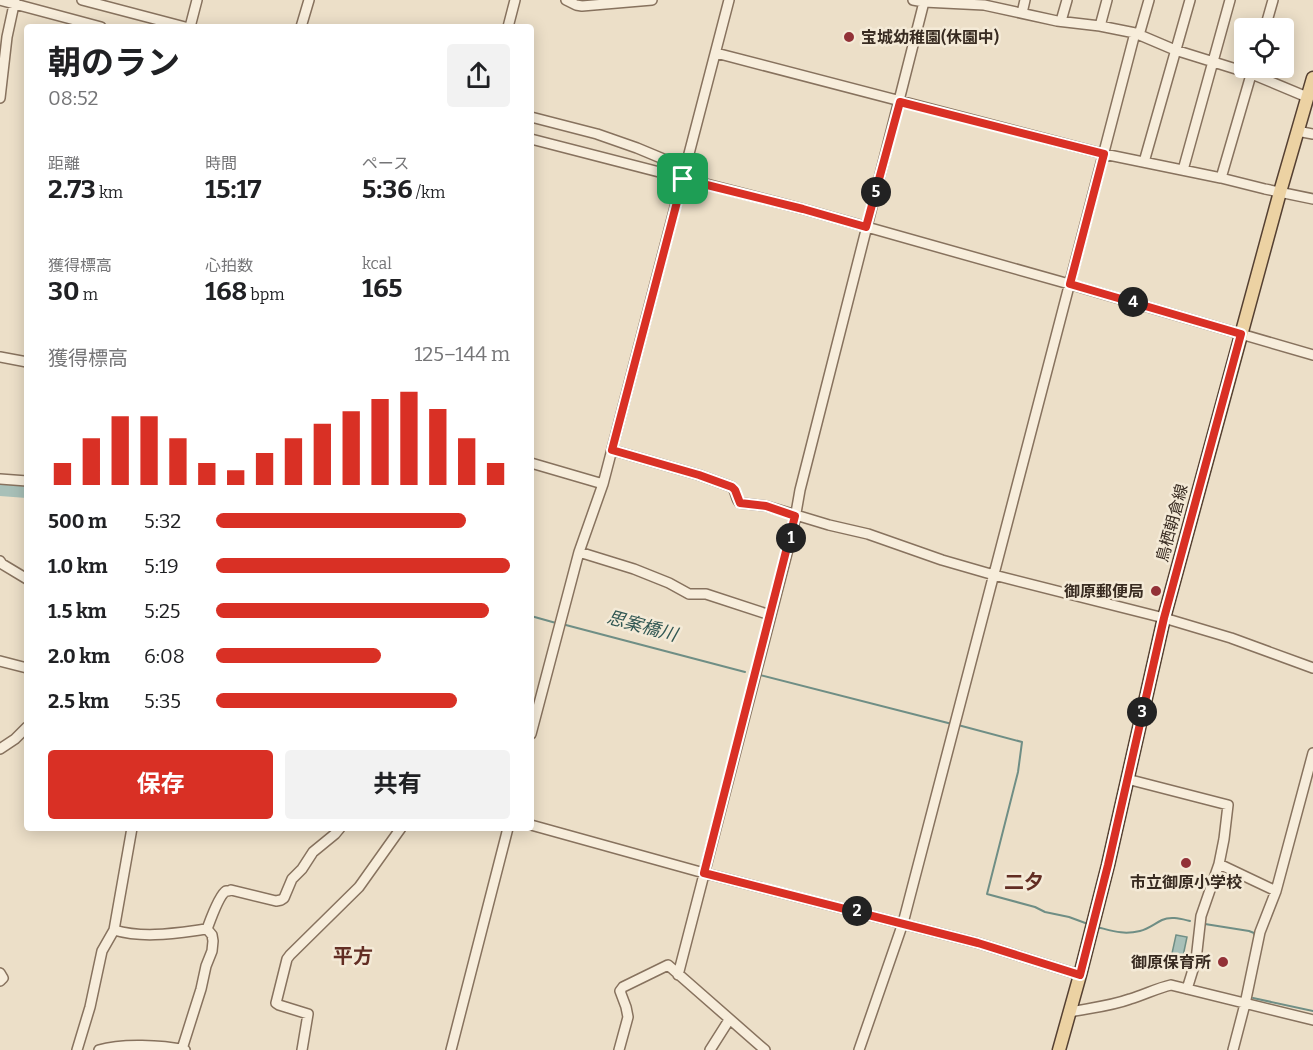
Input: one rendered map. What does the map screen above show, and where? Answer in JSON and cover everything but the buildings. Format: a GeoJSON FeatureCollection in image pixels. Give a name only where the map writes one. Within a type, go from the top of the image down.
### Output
{"type":"FeatureCollection","features":[{"type":"Feature","properties":{"kind":"main road","name":"鳥栖朝倉線"},"geometry":{"type":"LineString","coordinates":[[1059,1050],[1108,865],[1164,618],[1313,78]]}},
{"type":"Feature","properties":{"kind":"street"},"geometry":{"type":"LineString","coordinates":[[0,0],[91,24]]}},
{"type":"Feature","properties":{"kind":"street"},"geometry":{"type":"LineString","coordinates":[[82,0],[174,24]]}},
{"type":"Feature","properties":{"kind":"street"},"geometry":{"type":"LineString","coordinates":[[191,24],[197,0]]}},
{"type":"Feature","properties":{"kind":"street"},"geometry":{"type":"LineString","coordinates":[[302,24],[309,0]]}},
{"type":"Feature","properties":{"kind":"street"},"geometry":{"type":"LineString","coordinates":[[509,24],[515,0]]}},
{"type":"Feature","properties":{"kind":"street"},"geometry":{"type":"LineString","coordinates":[[566,0],[582,6],[616,1],[652,0]]}},
{"type":"Feature","properties":{"kind":"street"},"geometry":{"type":"LineString","coordinates":[[534,723],[579,552],[603,484],[729,0]]}},
{"type":"Feature","properties":{"kind":"street"},"geometry":{"type":"LineString","coordinates":[[913,0],[984,2],[1022,13],[1100,26],[1137,34],[1175,50],[1234,67]]}},
{"type":"Feature","properties":{"kind":"street"},"geometry":{"type":"LineString","coordinates":[[1022,13],[1025,0]]}},
{"type":"Feature","properties":{"kind":"street"},"geometry":{"type":"LineString","coordinates":[[1061,21],[1067,0]]}},
{"type":"Feature","properties":{"kind":"street"},"geometry":{"type":"LineString","coordinates":[[1100,26],[1107,0]]}},
{"type":"Feature","properties":{"kind":"street"},"geometry":{"type":"LineString","coordinates":[[859,1050],[903,923],[1104,154],[1137,34],[1149,0]]}},
{"type":"Feature","properties":{"kind":"street"},"geometry":{"type":"LineString","coordinates":[[1144,162],[1190,0]]}},
{"type":"Feature","properties":{"kind":"street"},"geometry":{"type":"LineString","coordinates":[[1183,170],[1230,0]]}},
{"type":"Feature","properties":{"kind":"street"},"geometry":{"type":"LineString","coordinates":[[1267,18],[1273,0]]}},
{"type":"Feature","properties":{"kind":"street"},"geometry":{"type":"LineString","coordinates":[[0,98],[7,37],[14,2]]}},
{"type":"Feature","properties":{"kind":"street"},"geometry":{"type":"LineString","coordinates":[[678,975],[924,2]]}},
{"type":"Feature","properties":{"kind":"street"},"geometry":{"type":"LineString","coordinates":[[716,52],[1104,154],[1313,199]]}},
{"type":"Feature","properties":{"kind":"street"},"geometry":{"type":"LineString","coordinates":[[1221,178],[1251,78]]}},
{"type":"Feature","properties":{"kind":"street"},"geometry":{"type":"LineString","coordinates":[[1268,78],[1307,97]]}},
{"type":"Feature","properties":{"kind":"street"},"geometry":{"type":"LineString","coordinates":[[534,118],[597,134],[685,168]]}},
{"type":"Feature","properties":{"kind":"street"},"geometry":{"type":"LineString","coordinates":[[1298,131],[1313,135]]}},
{"type":"Feature","properties":{"kind":"street"},"geometry":{"type":"LineString","coordinates":[[534,140],[803,209],[1313,355]]}},
{"type":"Feature","properties":{"kind":"street"},"geometry":{"type":"LineString","coordinates":[[0,357],[24,361]]}},
{"type":"Feature","properties":{"kind":"street"},"geometry":{"type":"LineString","coordinates":[[612,450],[732,487],[740,503],[766,506],[795,516],[868,534],[942,560],[994,575],[1164,618],[1231,638],[1313,668]]}},
{"type":"Feature","properties":{"kind":"street"},"geometry":{"type":"LineString","coordinates":[[534,464],[603,484]]}},
{"type":"Feature","properties":{"kind":"street"},"geometry":{"type":"LineString","coordinates":[[0,479],[24,481]]}},
{"type":"Feature","properties":{"kind":"street"},"geometry":{"type":"LineString","coordinates":[[579,552],[645,573],[689,594],[706,594],[770,615]]}},
{"type":"Feature","properties":{"kind":"street"},"geometry":{"type":"LineString","coordinates":[[0,561],[24,577]]}},
{"type":"Feature","properties":{"kind":"street"},"geometry":{"type":"LineString","coordinates":[[0,661],[24,667]]}},
{"type":"Feature","properties":{"kind":"street"},"geometry":{"type":"LineString","coordinates":[[0,749],[24,730]]}},
{"type":"Feature","properties":{"kind":"street"},"geometry":{"type":"LineString","coordinates":[[1233,1050],[1260,932],[1276,891],[1313,753]]}},
{"type":"Feature","properties":{"kind":"street"},"geometry":{"type":"LineString","coordinates":[[1127,779],[1228,805],[1219,864],[1201,916],[1196,960],[1187,988]]}},
{"type":"Feature","properties":{"kind":"street"},"geometry":{"type":"LineString","coordinates":[[534,826],[704,873],[978,943],[1080,975]]}},
{"type":"Feature","properties":{"kind":"street"},"geometry":{"type":"LineString","coordinates":[[77,1050],[90,1007],[102,951],[114,930],[131,831]]}},
{"type":"Feature","properties":{"kind":"street"},"geometry":{"type":"LineString","coordinates":[[207,929],[226,891],[231,890],[276,901],[284,898],[292,879],[313,852],[337,831]]}},
{"type":"Feature","properties":{"kind":"street"},"geometry":{"type":"LineString","coordinates":[[302,1050],[308,1014],[276,1003],[287,959],[359,887],[395,831]]}},
{"type":"Feature","properties":{"kind":"street"},"geometry":{"type":"LineString","coordinates":[[451,1050],[507,831]]}},
{"type":"Feature","properties":{"kind":"street"},"geometry":{"type":"LineString","coordinates":[[1219,864],[1276,891]]}},
{"type":"Feature","properties":{"kind":"street"},"geometry":{"type":"LineString","coordinates":[[114,930],[161,935],[207,929]]}},
{"type":"Feature","properties":{"kind":"street"},"geometry":{"type":"LineString","coordinates":[[99,1050],[125,1046],[180,1049],[212,951],[212,935],[207,929]]}},
{"type":"Feature","properties":{"kind":"street"},"geometry":{"type":"LineString","coordinates":[[619,1050],[628,1017],[620,991],[623,987],[668,965],[765,1050]]}},
{"type":"Feature","properties":{"kind":"street"},"geometry":{"type":"LineString","coordinates":[[0,973],[3,978],[0,981]]}},
{"type":"Feature","properties":{"kind":"street"},"geometry":{"type":"LineString","coordinates":[[1070,1011],[1129,1000],[1171,985],[1313,1020]]}},
{"type":"Feature","properties":{"kind":"street"},"geometry":{"type":"LineString","coordinates":[[710,1050],[729,1020]]}},
{"type":"Feature","properties":{"kind":"water"},"geometry":{"type":"Polygon","coordinates":[[[1176,935],[1187,937],[1182,961],[1171,958],[1176,935]]]}},
{"type":"Feature","properties":{"kind":"waterway","name":"思案橋川"},"geometry":{"type":"LineString","coordinates":[[0,490],[24,492]]}},
{"type":"Feature","properties":{"kind":"waterway","name":"思案橋川"},"geometry":{"type":"LineString","coordinates":[[534,617],[556,623]]}},
{"type":"Feature","properties":{"kind":"waterway","name":"思案橋川"},"geometry":{"type":"LineString","coordinates":[[562,624],[745,672]]}},
{"type":"Feature","properties":{"kind":"waterway","name":"思案橋川"},"geometry":{"type":"LineString","coordinates":[[760,675],[952,724]]}},
{"type":"Feature","properties":{"kind":"waterway"},"geometry":{"type":"LineString","coordinates":[[958,725],[1022,742],[1018,772],[987,894],[1088,924]]}},
{"type":"Feature","properties":{"kind":"waterway"},"geometry":{"type":"LineString","coordinates":[[1097,927],[1128,933],[1143,930],[1165,919],[1176,918],[1190,921]]}},
{"type":"Feature","properties":{"kind":"waterway"},"geometry":{"type":"LineString","coordinates":[[1205,924],[1249,931],[1254,933],[1255,938]]}},
{"type":"Feature","properties":{"kind":"waterway"},"geometry":{"type":"LineString","coordinates":[[1253,998],[1313,1011]]}},
{"type":"Feature","properties":{"kind":"place","name":"宝城幼稚園(休園中)"},"geometry":{"type":"Point","coordinates":[849,37]}},
{"type":"Feature","properties":{"kind":"place","name":"御原郵便局"},"geometry":{"type":"Point","coordinates":[1156,591]}},
{"type":"Feature","properties":{"kind":"place","name":"市立御原小学校"},"geometry":{"type":"Point","coordinates":[1186,863]}},
{"type":"Feature","properties":{"kind":"place","name":"御原保育所"},"geometry":{"type":"Point","coordinates":[1223,962]}},
{"type":"Feature","properties":{"kind":"district","name":"二夕"},"geometry":{"type":"Point","coordinates":[1024,882]}},
{"type":"Feature","properties":{"kind":"district","name":"平方"},"geometry":{"type":"Point","coordinates":[353,956]}},
{"type":"Feature","properties":{"kind":"route"},"geometry":{"type":"LineString","coordinates":[[900,102],[1104,154],[1070,284],[1241,334],[1164,618],[1108,865],[1080,975],[978,943],[704,873],[795,516],[766,506],[740,503],[732,487],[612,450],[683,179],[866,227],[900,102]]}}]}
